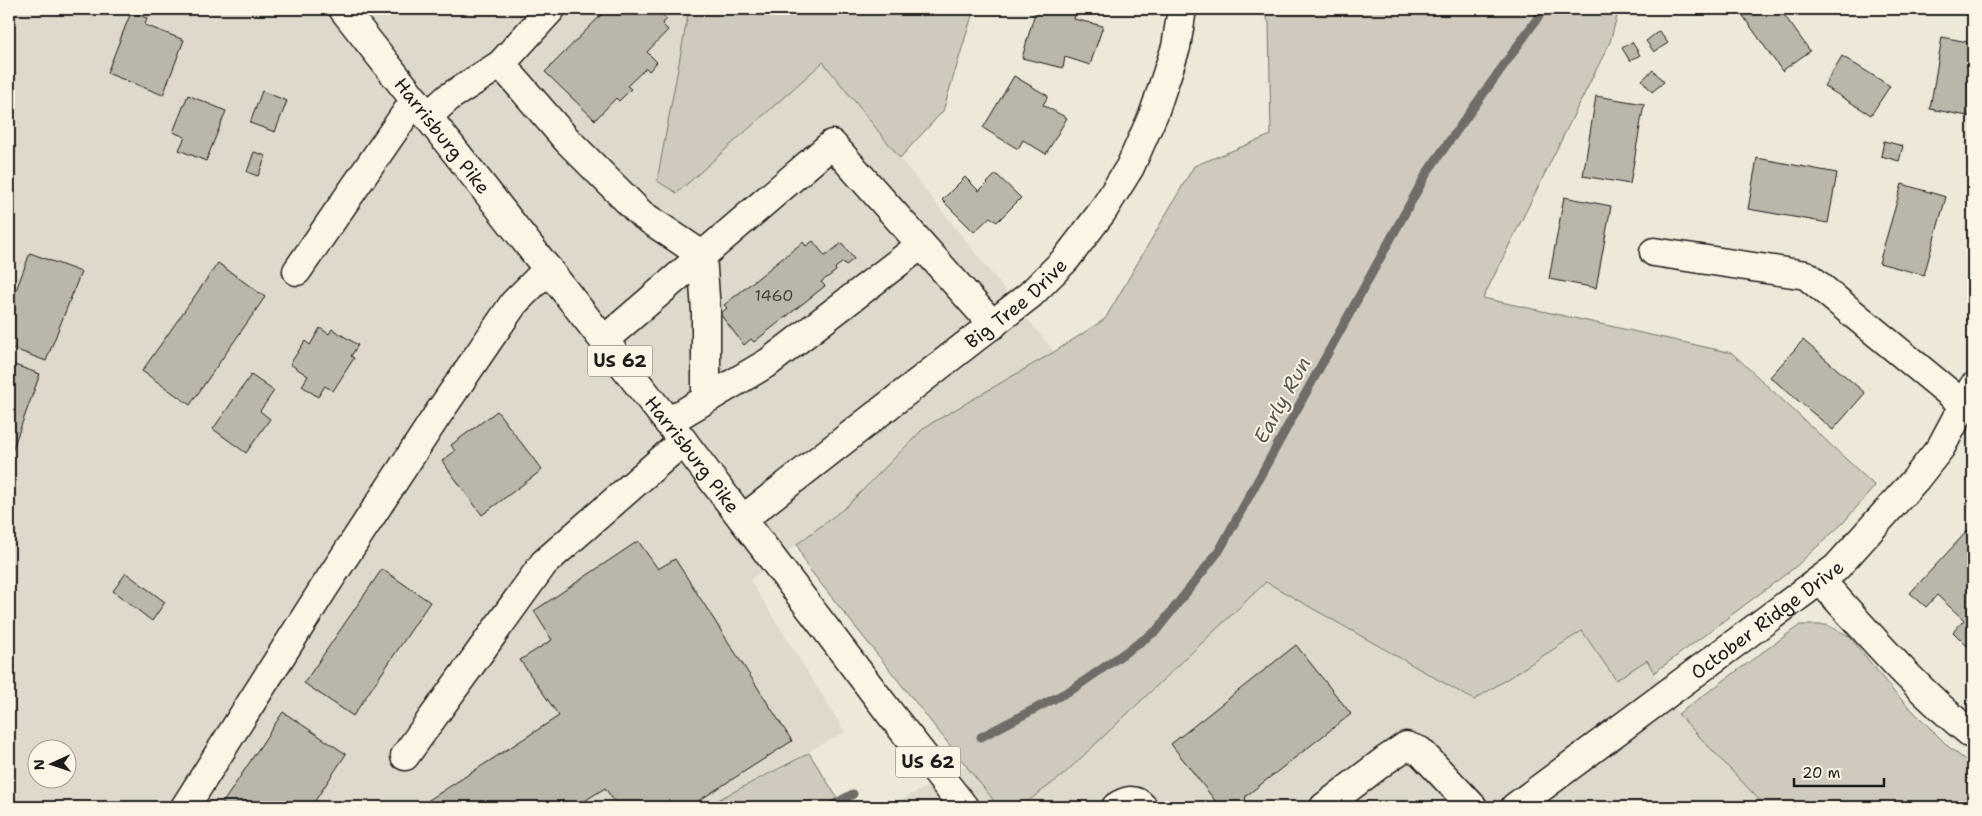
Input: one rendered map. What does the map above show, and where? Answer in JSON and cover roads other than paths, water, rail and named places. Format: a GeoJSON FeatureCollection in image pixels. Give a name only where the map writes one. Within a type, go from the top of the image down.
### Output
{"type":"FeatureCollection","features":[{"type":"Feature","properties":{"kind":"street","name":"Harrisburg Pike"},"geometry":{"type":"LineString","coordinates":[[343,9],[676,432],[964,807]]}},
{"type":"Feature","properties":{"kind":"street"},"geometry":{"type":"LineString","coordinates":[[297,271],[422,108],[449,97],[501,64],[550,9]]}},
{"type":"Feature","properties":{"kind":"street","name":"Big Tree Drive"},"geometry":{"type":"LineString","coordinates":[[743,520],[1030,295],[1066,259],[1102,212],[1130,167],[1154,113],[1176,47],[1182,9]]}},
{"type":"Feature","properties":{"kind":"street"},"geometry":{"type":"LineString","coordinates":[[501,64],[567,140],[641,214],[702,255]]}},
{"type":"Feature","properties":{"kind":"street"},"geometry":{"type":"LineString","coordinates":[[604,340],[832,144],[921,246],[993,324]]}},
{"type":"Feature","properties":{"kind":"street"},"geometry":{"type":"LineString","coordinates":[[405,756],[544,564],[676,432],[706,399],[769,362],[921,246]]}},
{"type":"Feature","properties":{"kind":"street"},"geometry":{"type":"LineString","coordinates":[[1654,252],[1806,275],[1969,396]]}},
{"type":"Feature","properties":{"kind":"street"},"geometry":{"type":"LineString","coordinates":[[702,255],[706,311],[706,399]]}},
{"type":"Feature","properties":{"kind":"street"},"geometry":{"type":"LineString","coordinates":[[185,807],[324,588],[443,406],[514,303],[548,269]]}},
{"type":"Feature","properties":{"kind":"street","name":"October Ridge Drive"},"geometry":{"type":"LineString","coordinates":[[1515,807],[1836,568],[1941,447],[1969,396]]}},
{"type":"Feature","properties":{"kind":"street"},"geometry":{"type":"LineString","coordinates":[[1820,580],[1891,659],[1950,717],[1973,735]]}},
{"type":"Feature","properties":{"kind":"street"},"geometry":{"type":"LineString","coordinates":[[1324,807],[1406,746],[1420,751],[1473,807]]}},
{"type":"Feature","properties":{"kind":"street"},"geometry":{"type":"LineString","coordinates":[[1116,807],[1121,803],[1132,800],[1138,801],[1143,807]]}},
{"type":"Feature","properties":{"kind":"waterway","name":"Early Run"},"geometry":{"type":"LineString","coordinates":[[981,737],[1073,689],[1156,631],[1219,551],[1428,171],[1544,9]]}},
{"type":"Feature","properties":{"kind":"waterway","name":"Early Run"},"geometry":{"type":"LineString","coordinates":[[829,807],[853,794]]}}]}
